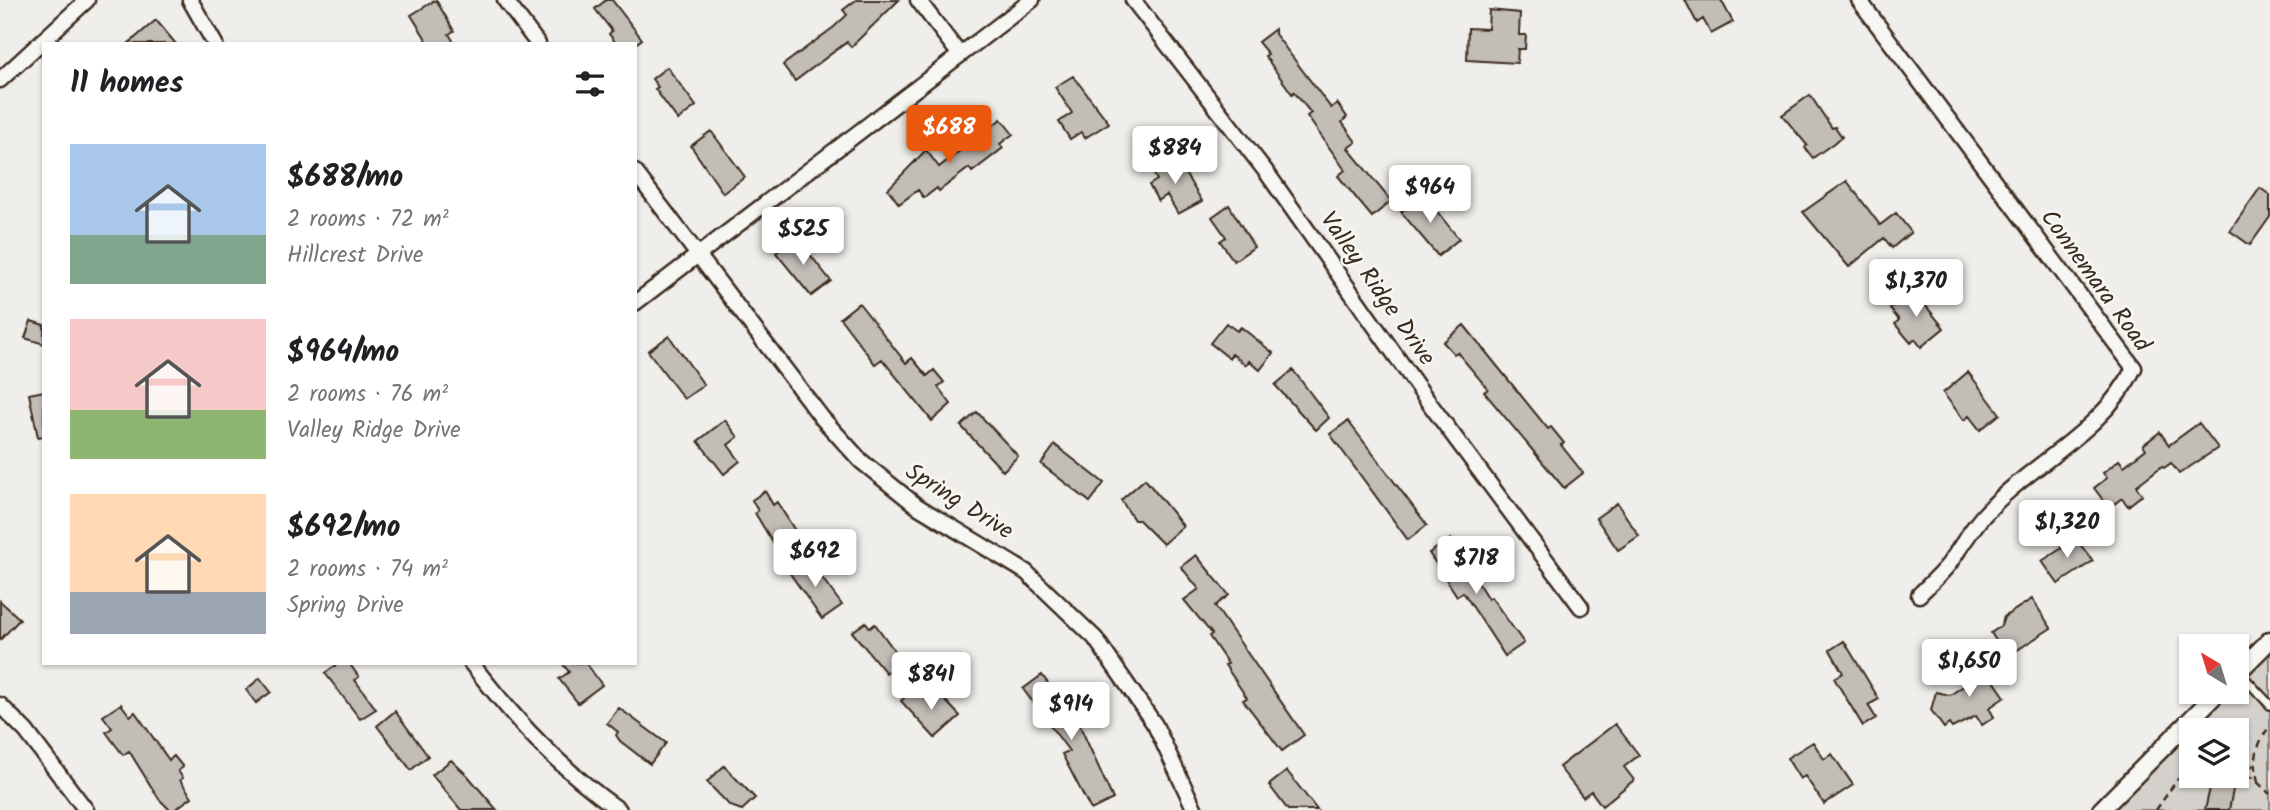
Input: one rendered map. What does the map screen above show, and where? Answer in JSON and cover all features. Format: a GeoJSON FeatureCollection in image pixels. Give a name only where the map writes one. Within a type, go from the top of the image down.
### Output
{"type":"FeatureCollection","features":[{"type":"Feature","properties":{"kind":"street"},"geometry":{"type":"LineString","coordinates":[[0,80],[87,0]]}},
{"type":"Feature","properties":{"kind":"street"},"geometry":{"type":"LineString","coordinates":[[190,0],[214,42]]}},
{"type":"Feature","properties":{"kind":"street"},"geometry":{"type":"LineString","coordinates":[[505,0],[536,42]]}},
{"type":"Feature","properties":{"kind":"street"},"geometry":{"type":"LineString","coordinates":[[918,0],[960,55]]}},
{"type":"Feature","properties":{"kind":"street"},"geometry":{"type":"LineString","coordinates":[[637,301],[1032,0]]}},
{"type":"Feature","properties":{"kind":"street","name":"Valley Ridge Drive"},"geometry":{"type":"LineString","coordinates":[[1133,0],[1267,173],[1427,400],[1581,607]]}},
{"type":"Feature","properties":{"kind":"street","name":"Connemara Road"},"geometry":{"type":"LineString","coordinates":[[1859,0],[2134,368],[2124,389],[2095,424],[2040,462],[1982,516],[1947,566],[1919,595]]}},
{"type":"Feature","properties":{"kind":"street","name":"Spring Drive"},"geometry":{"type":"LineString","coordinates":[[637,175],[822,418],[861,461],[917,506],[1026,572],[1095,638],[1155,725],[1195,810]]}},
{"type":"Feature","properties":{"kind":"street"},"geometry":{"type":"LineString","coordinates":[[2249,661],[2270,640]]}},
{"type":"Feature","properties":{"kind":"street"},"geometry":{"type":"LineString","coordinates":[[473,665],[534,740],[579,782],[619,810]]}},
{"type":"Feature","properties":{"kind":"street"},"geometry":{"type":"LineString","coordinates":[[2101,810],[2206,704]]}},
{"type":"Feature","properties":{"kind":"street"},"geometry":{"type":"LineString","coordinates":[[0,705],[26,731],[86,810]]}},
{"type":"Feature","properties":{"kind":"lane"},"geometry":{"type":"LineString","coordinates":[[2249,685],[2270,705]]}},
{"type":"Feature","properties":{"kind":"path"},"geometry":{"type":"LineString","coordinates":[[2258,782],[2255,764],[2258,745],[2270,726]]}},
{"type":"Feature","properties":{"kind":"path"},"geometry":{"type":"LineString","coordinates":[[2249,769],[2255,764]]}},
{"type":"Feature","properties":{"kind":"path"},"geometry":{"type":"LineString","coordinates":[[2249,778],[2270,794]]}},
{"type":"Feature","properties":{"kind":"path"},"geometry":{"type":"LineString","coordinates":[[2156,810],[2179,779]]}},
{"type":"Feature","properties":{"kind":"shaded area"},"geometry":{"type":"Polygon","coordinates":[[[2270,634],[2270,810],[2110,810],[2179,735],[2179,788],[2249,788],[2249,718],[2194,718],[2207,704],[2249,704],[2249,659],[2270,634]]]}},
{"type":"Feature","properties":{"kind":"building"},"geometry":{"type":"Polygon","coordinates":[[[436,0],[454,31],[449,34],[454,42],[428,42],[411,15],[436,0]]]}},
{"type":"Feature","properties":{"kind":"building"},"geometry":{"type":"Polygon","coordinates":[[[606,0],[612,0],[642,39],[637,43],[615,42],[609,34],[612,31],[595,9],[606,0]]]}},
{"type":"Feature","properties":{"kind":"building"},"geometry":{"type":"Polygon","coordinates":[[[856,0],[899,0],[851,47],[847,42],[795,81],[783,65],[834,27],[847,15],[843,10],[856,0]]]}},
{"type":"Feature","properties":{"kind":"building"},"geometry":{"type":"Polygon","coordinates":[[[1685,0],[1721,0],[1733,22],[1711,34],[1703,19],[1697,23],[1685,0]]]}},
{"type":"Feature","properties":{"kind":"building"},"geometry":{"type":"Polygon","coordinates":[[[1489,10],[1520,13],[1519,35],[1526,35],[1525,49],[1518,49],[1517,63],[1467,60],[1468,28],[1488,29],[1489,10]]]}},
{"type":"Feature","properties":{"kind":"building"},"geometry":{"type":"Polygon","coordinates":[[[156,20],[174,42],[130,42],[156,20]]]}},
{"type":"Feature","properties":{"kind":"building"},"geometry":{"type":"Polygon","coordinates":[[[1275,29],[1275,34],[1331,108],[1337,103],[1347,117],[1342,122],[1356,142],[1348,148],[1391,201],[1372,217],[1338,176],[1345,170],[1307,116],[1311,113],[1294,92],[1292,94],[1265,56],[1268,54],[1258,42],[1275,29]]]}},
{"type":"Feature","properties":{"kind":"building"},"geometry":{"type":"Polygon","coordinates":[[[667,67],[696,106],[678,120],[655,89],[658,87],[652,79],[667,67]]]}},
{"type":"Feature","properties":{"kind":"building"},"geometry":{"type":"Polygon","coordinates":[[[1073,76],[1109,123],[1085,138],[1081,132],[1070,139],[1059,122],[1072,113],[1055,87],[1073,76]]]}},
{"type":"Feature","properties":{"kind":"building"},"geometry":{"type":"Polygon","coordinates":[[[1810,95],[1832,128],[1835,127],[1842,137],[1813,158],[1805,148],[1807,145],[1782,115],[1810,95]]]}},
{"type":"Feature","properties":{"kind":"building"},"geometry":{"type":"Polygon","coordinates":[[[1001,119],[1013,134],[1000,144],[1003,148],[972,172],[969,168],[939,191],[937,188],[924,198],[918,190],[899,204],[888,189],[926,150],[939,167],[1001,119]]]}},
{"type":"Feature","properties":{"kind":"building"},"geometry":{"type":"Polygon","coordinates":[[[711,131],[745,177],[723,193],[691,146],[711,131]]]}},
{"type":"Feature","properties":{"kind":"building"},"geometry":{"type":"Polygon","coordinates":[[[1175,157],[1202,201],[1178,214],[1167,195],[1158,201],[1149,185],[1157,180],[1152,171],[1175,157]]]}},
{"type":"Feature","properties":{"kind":"building"},"geometry":{"type":"Polygon","coordinates":[[[1847,181],[1880,225],[1896,213],[1911,232],[1892,248],[1884,238],[1849,267],[1803,212],[1847,181]]]}},
{"type":"Feature","properties":{"kind":"building"},"geometry":{"type":"Polygon","coordinates":[[[2260,188],[2270,195],[2270,217],[2250,245],[2230,231],[2260,188]]]}},
{"type":"Feature","properties":{"kind":"building"},"geometry":{"type":"Polygon","coordinates":[[[1423,194],[1459,239],[1438,256],[1401,212],[1423,194]]]}},
{"type":"Feature","properties":{"kind":"building"},"geometry":{"type":"Polygon","coordinates":[[[1229,205],[1254,247],[1234,261],[1220,241],[1226,237],[1212,217],[1229,205]]]}},
{"type":"Feature","properties":{"kind":"building"},"geometry":{"type":"Polygon","coordinates":[[[796,237],[831,281],[811,296],[776,253],[796,237]]]}},
{"type":"Feature","properties":{"kind":"building"},"geometry":{"type":"Polygon","coordinates":[[[1912,289],[1944,328],[1921,347],[1915,339],[1911,343],[1895,324],[1899,320],[1890,309],[1912,289]]]}},
{"type":"Feature","properties":{"kind":"building"},"geometry":{"type":"Polygon","coordinates":[[[859,303],[906,363],[912,358],[927,376],[934,370],[944,382],[938,387],[951,404],[932,421],[882,359],[875,364],[840,318],[859,303]]]}},
{"type":"Feature","properties":{"kind":"building"},"geometry":{"type":"Polygon","coordinates":[[[31,321],[42,324],[42,343],[25,338],[31,321]]]}},
{"type":"Feature","properties":{"kind":"building"},"geometry":{"type":"Polygon","coordinates":[[[1226,323],[1237,331],[1241,327],[1273,353],[1260,370],[1249,361],[1246,365],[1232,354],[1229,358],[1210,343],[1226,323]]]}},
{"type":"Feature","properties":{"kind":"building"},"geometry":{"type":"Polygon","coordinates":[[[1464,325],[1548,429],[1551,427],[1564,443],[1561,445],[1583,473],[1564,488],[1484,392],[1488,389],[1457,352],[1454,354],[1443,342],[1464,325]]]}},
{"type":"Feature","properties":{"kind":"building"},"geometry":{"type":"Polygon","coordinates":[[[669,336],[704,385],[684,399],[648,351],[669,336]]]}},
{"type":"Feature","properties":{"kind":"building"},"geometry":{"type":"Polygon","coordinates":[[[1293,370],[1329,418],[1316,430],[1275,385],[1293,370]]]}},
{"type":"Feature","properties":{"kind":"building"},"geometry":{"type":"Polygon","coordinates":[[[1968,372],[2000,414],[1980,430],[1969,416],[1964,420],[1943,393],[1968,372]]]}},
{"type":"Feature","properties":{"kind":"building"},"geometry":{"type":"Polygon","coordinates":[[[42,391],[42,436],[38,437],[29,394],[42,391]]]}},
{"type":"Feature","properties":{"kind":"building"},"geometry":{"type":"Polygon","coordinates":[[[977,412],[1018,456],[1003,471],[961,426],[977,412]]]}},
{"type":"Feature","properties":{"kind":"building"},"geometry":{"type":"Polygon","coordinates":[[[725,420],[738,437],[728,445],[740,461],[724,474],[698,441],[725,420]]]}},
{"type":"Feature","properties":{"kind":"building"},"geometry":{"type":"Polygon","coordinates":[[[1348,421],[1427,525],[1408,540],[1330,434],[1348,421]]]}},
{"type":"Feature","properties":{"kind":"building"},"geometry":{"type":"Polygon","coordinates":[[[2199,423],[2218,448],[2179,474],[2171,463],[2164,468],[2162,466],[2136,486],[2142,495],[2128,506],[2122,498],[2109,508],[2094,488],[2107,478],[2103,473],[2119,460],[2124,466],[2146,449],[2143,445],[2160,432],[2169,445],[2199,423]]]}},
{"type":"Feature","properties":{"kind":"building"},"geometry":{"type":"Polygon","coordinates":[[[1055,445],[1104,483],[1090,502],[1041,464],[1055,445]]]}},
{"type":"Feature","properties":{"kind":"building"},"geometry":{"type":"Polygon","coordinates":[[[1145,479],[1183,526],[1163,544],[1139,520],[1134,520],[1121,500],[1145,479]]]}},
{"type":"Feature","properties":{"kind":"building"},"geometry":{"type":"Polygon","coordinates":[[[765,491],[773,505],[777,502],[799,537],[778,551],[755,513],[758,511],[752,500],[765,491]]]}},
{"type":"Feature","properties":{"kind":"building"},"geometry":{"type":"Polygon","coordinates":[[[1617,503],[1639,536],[1618,550],[1596,518],[1617,503]]]}},
{"type":"Feature","properties":{"kind":"building"},"geometry":{"type":"Polygon","coordinates":[[[2072,534],[2093,561],[2058,584],[2042,561],[2062,548],[2059,543],[2072,534]]]}},
{"type":"Feature","properties":{"kind":"building"},"geometry":{"type":"Polygon","coordinates":[[[1451,539],[1488,599],[1491,597],[1524,643],[1505,656],[1463,592],[1457,596],[1429,553],[1451,539]]]}},
{"type":"Feature","properties":{"kind":"building"},"geometry":{"type":"Polygon","coordinates":[[[1196,555],[1229,595],[1215,606],[1304,735],[1282,751],[1243,700],[1247,698],[1209,636],[1212,634],[1184,600],[1199,589],[1181,567],[1196,555]]]}},
{"type":"Feature","properties":{"kind":"building"},"geometry":{"type":"Polygon","coordinates":[[[808,559],[842,605],[822,619],[789,572],[808,559]]]}},
{"type":"Feature","properties":{"kind":"building"},"geometry":{"type":"Polygon","coordinates":[[[2032,599],[2051,628],[2016,651],[2012,646],[2004,652],[1991,633],[2001,626],[2004,617],[2032,599]]]}},
{"type":"Feature","properties":{"kind":"building"},"geometry":{"type":"Polygon","coordinates":[[[0,601],[20,619],[0,640],[0,601]]]}},
{"type":"Feature","properties":{"kind":"building"},"geometry":{"type":"Polygon","coordinates":[[[866,622],[870,628],[875,624],[902,661],[886,673],[852,632],[866,622]]]}},
{"type":"Feature","properties":{"kind":"building"},"geometry":{"type":"Polygon","coordinates":[[[1844,641],[1879,699],[1868,705],[1876,718],[1863,726],[1834,678],[1843,673],[1830,650],[1844,641]]]}},
{"type":"Feature","properties":{"kind":"building"},"geometry":{"type":"Polygon","coordinates":[[[1981,662],[2005,697],[1989,708],[1994,717],[1982,725],[1976,716],[1952,728],[1949,724],[1944,728],[1931,710],[1936,692],[1950,695],[1968,683],[1962,674],[1981,662]]]}},
{"type":"Feature","properties":{"kind":"building"},"geometry":{"type":"Polygon","coordinates":[[[336,665],[350,665],[359,677],[355,680],[376,709],[360,719],[325,673],[336,665]]]}},
{"type":"Feature","properties":{"kind":"building"},"geometry":{"type":"Polygon","coordinates":[[[564,665],[587,665],[602,685],[578,703],[559,679],[569,672],[564,665]]]}},
{"type":"Feature","properties":{"kind":"building"},"geometry":{"type":"Polygon","coordinates":[[[1042,675],[1050,686],[1053,685],[1080,726],[1113,799],[1091,810],[1062,754],[1069,751],[1023,689],[1042,675]]]}},
{"type":"Feature","properties":{"kind":"building"},"geometry":{"type":"Polygon","coordinates":[[[260,678],[271,692],[256,703],[246,690],[260,678]]]}},
{"type":"Feature","properties":{"kind":"building"},"geometry":{"type":"Polygon","coordinates":[[[915,687],[933,707],[943,698],[960,716],[935,738],[901,701],[915,687]]]}},
{"type":"Feature","properties":{"kind":"building"},"geometry":{"type":"Polygon","coordinates":[[[121,704],[130,716],[135,712],[169,760],[174,756],[183,767],[178,771],[183,778],[180,780],[192,797],[174,810],[170,810],[159,799],[129,751],[123,755],[106,732],[112,728],[103,716],[121,704]]]}},
{"type":"Feature","properties":{"kind":"building"},"geometry":{"type":"Polygon","coordinates":[[[619,708],[666,743],[650,764],[620,741],[616,735],[618,732],[607,723],[619,708]]]}},
{"type":"Feature","properties":{"kind":"building"},"geometry":{"type":"Polygon","coordinates":[[[395,711],[428,756],[411,770],[377,726],[395,711]]]}},
{"type":"Feature","properties":{"kind":"building"},"geometry":{"type":"Polygon","coordinates":[[[1615,724],[1639,755],[1624,767],[1634,780],[1602,806],[1591,791],[1583,797],[1559,767],[1615,724]]]}},
{"type":"Feature","properties":{"kind":"building"},"geometry":{"type":"Polygon","coordinates":[[[1813,742],[1824,759],[1832,754],[1853,785],[1824,804],[1805,776],[1800,779],[1787,758],[1813,742]]]}},
{"type":"Feature","properties":{"kind":"building"},"geometry":{"type":"Polygon","coordinates":[[[451,760],[497,810],[461,810],[432,775],[451,760]]]}},
{"type":"Feature","properties":{"kind":"building"},"geometry":{"type":"Polygon","coordinates":[[[724,766],[755,798],[742,810],[730,806],[707,782],[724,766]]]}},
{"type":"Feature","properties":{"kind":"building"},"geometry":{"type":"Polygon","coordinates":[[[1287,771],[1317,810],[1288,810],[1269,785],[1287,771]]]}},
{"type":"Feature","properties":{"kind":"building"},"geometry":{"type":"Polygon","coordinates":[[[2210,788],[2233,788],[2229,810],[2205,810],[2210,788]]]}}]}
